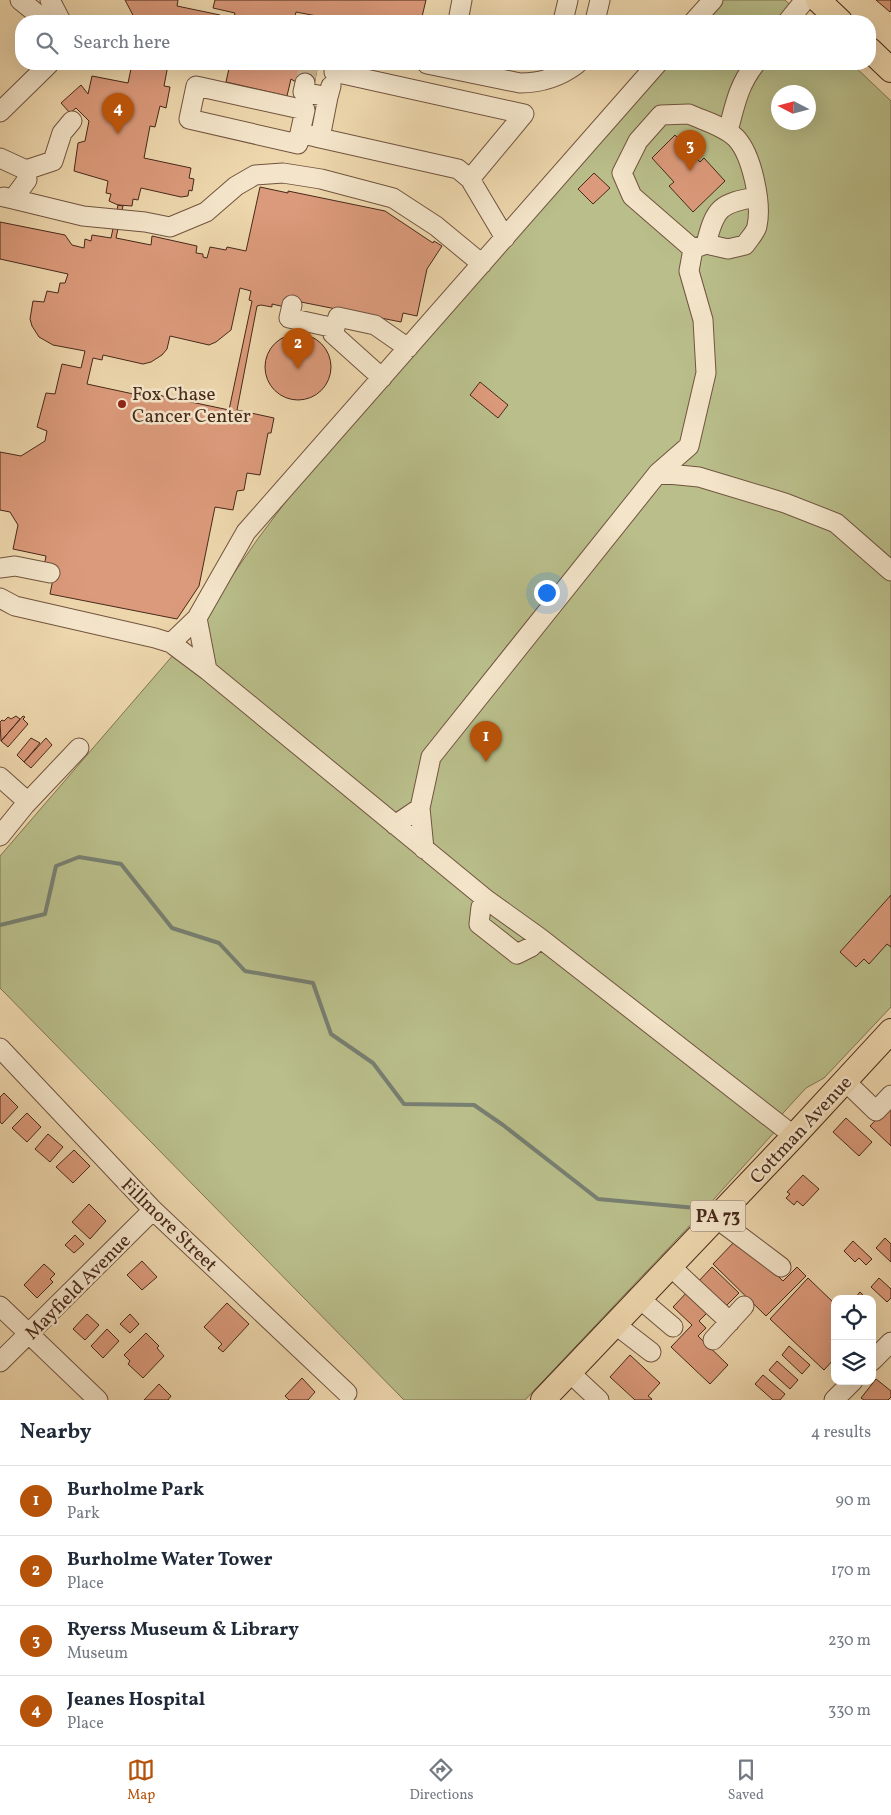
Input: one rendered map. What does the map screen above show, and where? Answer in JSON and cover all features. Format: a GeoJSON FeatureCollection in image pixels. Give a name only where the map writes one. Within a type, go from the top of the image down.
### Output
{"type":"FeatureCollection","features":[{"type":"Feature","properties":{"kind":"main road"},"geometry":{"type":"LineString","coordinates":[[818,0],[834,15]]}},
{"type":"Feature","properties":{"kind":"main road"},"geometry":{"type":"LineString","coordinates":[[876,56],[891,70]]}},
{"type":"Feature","properties":{"kind":"main road","name":"Cottman Avenue"},"geometry":{"type":"LineString","coordinates":[[543,1400],[891,1031]]}},
{"type":"Feature","properties":{"kind":"street"},"geometry":{"type":"LineString","coordinates":[[20,0],[39,15]]}},
{"type":"Feature","properties":{"kind":"street"},"geometry":{"type":"LineString","coordinates":[[50,0],[58,15]]}},
{"type":"Feature","properties":{"kind":"street"},"geometry":{"type":"LineString","coordinates":[[459,15],[462,0]]}},
{"type":"Feature","properties":{"kind":"street"},"geometry":{"type":"LineString","coordinates":[[564,15],[568,0]]}},
{"type":"Feature","properties":{"kind":"street"},"geometry":{"type":"LineString","coordinates":[[596,15],[600,0]]}},
{"type":"Feature","properties":{"kind":"street"},"geometry":{"type":"LineString","coordinates":[[699,15],[713,0]]}},
{"type":"Feature","properties":{"kind":"street"},"geometry":{"type":"LineString","coordinates":[[793,15],[804,0]]}},
{"type":"Feature","properties":{"kind":"street"},"geometry":{"type":"LineString","coordinates":[[0,112],[43,70]]}},
{"type":"Feature","properties":{"kind":"street"},"geometry":{"type":"LineString","coordinates":[[320,138],[334,70]]}},
{"type":"Feature","properties":{"kind":"street"},"geometry":{"type":"LineString","coordinates":[[342,70],[524,114],[470,180]]}},
{"type":"Feature","properties":{"kind":"street"},"geometry":{"type":"LineString","coordinates":[[456,70],[520,83],[536,83],[568,70]]}},
{"type":"Feature","properties":{"kind":"street"},"geometry":{"type":"LineString","coordinates":[[171,643],[197,618],[246,532],[652,70]]}},
{"type":"Feature","properties":{"kind":"street"},"geometry":{"type":"LineString","coordinates":[[728,131],[738,90],[750,70]]}},
{"type":"Feature","properties":{"kind":"street"},"geometry":{"type":"LineString","coordinates":[[305,83],[303,92],[328,97]]}},
{"type":"Feature","properties":{"kind":"street"},"geometry":{"type":"LineString","coordinates":[[196,86],[305,110],[300,133],[298,144],[188,119],[196,86]]}},
{"type":"Feature","properties":{"kind":"street"},"geometry":{"type":"LineString","coordinates":[[689,114],[728,131],[738,140],[747,155],[757,197],[759,211],[757,228],[745,245],[728,249],[700,247],[632,196],[622,173],[638,141],[661,115],[689,114]]}},
{"type":"Feature","properties":{"kind":"street"},"geometry":{"type":"LineString","coordinates":[[0,158],[26,170],[54,162],[62,133],[72,121]]}},
{"type":"Feature","properties":{"kind":"street"},"geometry":{"type":"LineString","coordinates":[[300,133],[458,170],[470,180],[505,238]]}},
{"type":"Feature","properties":{"kind":"street"},"geometry":{"type":"LineString","coordinates":[[6,198],[27,180],[26,170]]}},
{"type":"Feature","properties":{"kind":"street"},"geometry":{"type":"LineString","coordinates":[[6,198],[83,216],[145,222],[170,227],[206,212],[236,186],[255,175],[277,180],[321,179],[393,198],[436,226],[482,264]]}},
{"type":"Feature","properties":{"kind":"street"},"geometry":{"type":"LineString","coordinates":[[699,477],[689,446],[706,373],[703,320],[689,271],[711,221],[719,210],[734,201],[757,197]]}},
{"type":"Feature","properties":{"kind":"street"},"geometry":{"type":"LineString","coordinates":[[292,305],[289,318],[335,328]]}},
{"type":"Feature","properties":{"kind":"street"},"geometry":{"type":"LineString","coordinates":[[382,378],[334,334],[338,317],[375,325],[408,348]]}},
{"type":"Feature","properties":{"kind":"street"},"geometry":{"type":"LineString","coordinates":[[424,849],[420,808],[431,757],[658,473],[689,446]]}},
{"type":"Feature","properties":{"kind":"street"},"geometry":{"type":"LineString","coordinates":[[658,473],[699,477],[785,503],[836,523],[891,571]]}},
{"type":"Feature","properties":{"kind":"street"},"geometry":{"type":"LineString","coordinates":[[0,568],[15,566],[50,574]]}},
{"type":"Feature","properties":{"kind":"street"},"geometry":{"type":"LineString","coordinates":[[0,598],[15,606],[171,643],[487,900],[540,938],[794,1136]]}},
{"type":"Feature","properties":{"kind":"street"},"geometry":{"type":"LineString","coordinates":[[197,618],[206,670]]}},
{"type":"Feature","properties":{"kind":"street"},"geometry":{"type":"LineString","coordinates":[[0,836],[28,802],[79,748]]}},
{"type":"Feature","properties":{"kind":"street"},"geometry":{"type":"LineString","coordinates":[[0,777],[28,802]]}},
{"type":"Feature","properties":{"kind":"street"},"geometry":{"type":"LineString","coordinates":[[395,825],[420,808]]}},
{"type":"Feature","properties":{"kind":"street"},"geometry":{"type":"LineString","coordinates":[[487,900],[481,907],[479,924],[517,954],[531,947],[540,938]]}},
{"type":"Feature","properties":{"kind":"street","name":"Fillmore Street"},"geometry":{"type":"LineString","coordinates":[[0,1048],[153,1210],[347,1393]]}},
{"type":"Feature","properties":{"kind":"street"},"geometry":{"type":"LineString","coordinates":[[844,1081],[876,1111],[891,1095]]}},
{"type":"Feature","properties":{"kind":"street","name":"Mayfield Avenue"},"geometry":{"type":"LineString","coordinates":[[0,1362],[153,1210]]}},
{"type":"Feature","properties":{"kind":"street"},"geometry":{"type":"LineString","coordinates":[[716,1218],[781,1267]]}},
{"type":"Feature","properties":{"kind":"street"},"geometry":{"type":"LineString","coordinates":[[670,1266],[730,1322]]}},
{"type":"Feature","properties":{"kind":"street"},"geometry":{"type":"LineString","coordinates":[[640,1299],[674,1327]]}},
{"type":"Feature","properties":{"kind":"street"},"geometry":{"type":"LineString","coordinates":[[0,1306],[98,1400]]}},
{"type":"Feature","properties":{"kind":"street"},"geometry":{"type":"LineString","coordinates":[[713,1340],[744,1306]]}},
{"type":"Feature","properties":{"kind":"street"},"geometry":{"type":"LineString","coordinates":[[616,1324],[651,1352]]}},
{"type":"Feature","properties":{"kind":"street"},"geometry":{"type":"LineString","coordinates":[[876,1357],[891,1342]]}},
{"type":"Feature","properties":{"kind":"street"},"geometry":{"type":"LineString","coordinates":[[569,1372],[599,1400]]}},
{"type":"Feature","properties":{"kind":"street"},"geometry":{"type":"LineString","coordinates":[[834,1400],[849,1385]]}},
{"type":"Feature","properties":{"kind":"green space"},"geometry":{"type":"Polygon","coordinates":[[[723,0],[785,0],[801,15],[710,15],[723,0]]]}},
{"type":"Feature","properties":{"kind":"green space"},"geometry":{"type":"Polygon","coordinates":[[[662,70],[858,70],[891,101],[891,1007],[824,1078],[806,1088],[773,1124],[778,1128],[696,1219],[525,1400],[404,1400],[0,988],[0,856],[174,654],[192,667],[205,615],[257,540],[308,472],[662,70]]]}},
{"type":"Feature","properties":{"kind":"building"},"geometry":{"type":"Polygon","coordinates":[[[125,0],[178,0],[177,6],[220,15],[133,15],[125,0]]]}},
{"type":"Feature","properties":{"kind":"building"},"geometry":{"type":"Polygon","coordinates":[[[215,0],[426,0],[422,15],[312,15],[296,12],[295,15],[234,15],[235,13],[213,8],[215,0]]]}},
{"type":"Feature","properties":{"kind":"building"},"geometry":{"type":"Polygon","coordinates":[[[876,0],[891,0],[890,12],[876,0]]]}},
{"type":"Feature","properties":{"kind":"building"},"geometry":{"type":"Polygon","coordinates":[[[131,70],[167,70],[164,86],[170,87],[166,108],[160,106],[155,127],[150,126],[144,158],[191,168],[189,178],[194,179],[192,191],[189,190],[188,196],[181,197],[141,188],[138,200],[133,199],[132,206],[118,205],[109,201],[111,194],[106,193],[108,181],[74,171],[78,143],[85,141],[89,121],[76,108],[70,113],[61,103],[81,85],[88,94],[92,76],[128,83],[131,70]]]}},
{"type":"Feature","properties":{"kind":"building"},"geometry":{"type":"Polygon","coordinates":[[[229,70],[317,70],[314,85],[291,79],[287,96],[226,82],[229,70]]]}},
{"type":"Feature","properties":{"kind":"building"},"geometry":{"type":"Polygon","coordinates":[[[675,135],[700,162],[704,158],[725,181],[693,212],[669,186],[674,182],[652,158],[675,135]]]}},
{"type":"Feature","properties":{"kind":"building"},"geometry":{"type":"Polygon","coordinates":[[[594,173],[610,188],[593,204],[578,189],[594,173]]]}},
{"type":"Feature","properties":{"kind":"building","name":"Fox Chase Cancer Center"},"geometry":{"type":"Polygon","coordinates":[[[260,187],[385,211],[433,243],[434,241],[442,246],[427,269],[417,316],[403,313],[401,322],[286,299],[285,307],[272,304],[272,307],[257,306],[237,410],[274,418],[271,433],[268,433],[260,475],[247,473],[244,490],[237,491],[233,510],[215,507],[199,586],[177,619],[50,594],[55,569],[44,567],[46,556],[13,549],[18,525],[10,512],[0,510],[0,452],[21,456],[45,441],[47,431],[37,427],[46,393],[55,394],[62,364],[81,368],[85,351],[53,345],[39,337],[30,319],[33,301],[44,302],[47,291],[58,293],[60,283],[65,283],[68,274],[0,259],[0,222],[65,235],[72,245],[84,248],[85,239],[91,241],[92,235],[111,238],[118,205],[123,206],[116,238],[151,245],[152,236],[197,246],[196,253],[203,254],[203,257],[207,258],[210,247],[226,250],[227,247],[246,251],[260,187]],[[240,288],[231,330],[216,342],[209,345],[170,336],[167,349],[162,355],[151,362],[143,364],[103,355],[102,360],[93,358],[87,384],[152,398],[153,394],[229,410],[252,301],[249,300],[251,291],[240,288]]]}},
{"type":"Feature","properties":{"kind":"building"},"geometry":{"type":"Polygon","coordinates":[[[292,334],[304,334],[316,339],[326,349],[331,361],[329,380],[316,395],[304,400],[292,400],[280,395],[270,385],[265,373],[265,361],[270,349],[280,339],[292,334]]]}},
{"type":"Feature","properties":{"kind":"building"},"geometry":{"type":"Polygon","coordinates":[[[480,382],[508,405],[498,418],[470,395],[480,382]]]}},
{"type":"Feature","properties":{"kind":"building"},"geometry":{"type":"Polygon","coordinates":[[[16,716],[20,719],[1,741],[0,722],[8,717],[11,719],[16,716]]]}},
{"type":"Feature","properties":{"kind":"building"},"geometry":{"type":"Polygon","coordinates":[[[23,716],[25,717],[23,719],[28,724],[8,747],[1,741],[23,716]]]}},
{"type":"Feature","properties":{"kind":"building"},"geometry":{"type":"Polygon","coordinates":[[[31,738],[40,743],[24,762],[17,755],[31,738]]]}},
{"type":"Feature","properties":{"kind":"building"},"geometry":{"type":"Polygon","coordinates":[[[46,738],[52,745],[31,768],[24,762],[46,738]]]}},
{"type":"Feature","properties":{"kind":"building"},"geometry":{"type":"Polygon","coordinates":[[[891,895],[891,947],[887,944],[869,964],[864,959],[856,967],[840,952],[891,895]]]}},
{"type":"Feature","properties":{"kind":"building"},"geometry":{"type":"Polygon","coordinates":[[[4,1093],[18,1107],[2,1124],[0,1122],[0,1097],[4,1093]]]}},
{"type":"Feature","properties":{"kind":"building"},"geometry":{"type":"Polygon","coordinates":[[[891,1104],[891,1146],[870,1126],[891,1104]]]}},
{"type":"Feature","properties":{"kind":"building"},"geometry":{"type":"Polygon","coordinates":[[[27,1113],[41,1127],[27,1142],[12,1128],[27,1113]]]}},
{"type":"Feature","properties":{"kind":"building"},"geometry":{"type":"Polygon","coordinates":[[[846,1118],[872,1142],[859,1156],[833,1132],[846,1118]]]}},
{"type":"Feature","properties":{"kind":"building"},"geometry":{"type":"Polygon","coordinates":[[[48,1134],[63,1147],[50,1162],[35,1149],[48,1134]]]}},
{"type":"Feature","properties":{"kind":"building"},"geometry":{"type":"Polygon","coordinates":[[[74,1150],[90,1166],[73,1183],[56,1167],[74,1150]]]}},
{"type":"Feature","properties":{"kind":"building"},"geometry":{"type":"Polygon","coordinates":[[[803,1175],[819,1189],[803,1206],[797,1201],[794,1205],[786,1198],[790,1194],[787,1192],[803,1175]]]}},
{"type":"Feature","properties":{"kind":"building"},"geometry":{"type":"Polygon","coordinates":[[[89,1204],[106,1221],[90,1239],[72,1222],[89,1204]]]}},
{"type":"Feature","properties":{"kind":"building"},"geometry":{"type":"Polygon","coordinates":[[[75,1235],[84,1244],[74,1253],[65,1245],[75,1235]]]}},
{"type":"Feature","properties":{"kind":"building"},"geometry":{"type":"Polygon","coordinates":[[[738,1238],[783,1281],[797,1267],[806,1276],[766,1316],[713,1264],[738,1238]]]}},
{"type":"Feature","properties":{"kind":"building"},"geometry":{"type":"Polygon","coordinates":[[[885,1238],[891,1244],[891,1262],[876,1248],[885,1238]]]}},
{"type":"Feature","properties":{"kind":"building"},"geometry":{"type":"Polygon","coordinates":[[[853,1241],[872,1259],[866,1265],[859,1258],[855,1262],[844,1251],[853,1241]]]}},
{"type":"Feature","properties":{"kind":"building"},"geometry":{"type":"Polygon","coordinates":[[[142,1261],[157,1277],[142,1290],[127,1275],[142,1261]]]}},
{"type":"Feature","properties":{"kind":"building"},"geometry":{"type":"Polygon","coordinates":[[[44,1264],[55,1274],[50,1279],[53,1282],[37,1298],[24,1285],[44,1264]]]}},
{"type":"Feature","properties":{"kind":"building"},"geometry":{"type":"Polygon","coordinates":[[[712,1267],[739,1293],[723,1309],[696,1284],[712,1267]]]}},
{"type":"Feature","properties":{"kind":"building"},"geometry":{"type":"Polygon","coordinates":[[[808,1278],[831,1300],[831,1362],[824,1370],[770,1319],[808,1278]]]}},
{"type":"Feature","properties":{"kind":"building"},"geometry":{"type":"Polygon","coordinates":[[[879,1278],[891,1289],[891,1298],[887,1302],[871,1287],[879,1278]]]}},
{"type":"Feature","properties":{"kind":"building"},"geometry":{"type":"Polygon","coordinates":[[[690,1289],[711,1309],[699,1321],[706,1328],[698,1336],[728,1365],[710,1384],[671,1347],[692,1325],[673,1307],[690,1289]]]}},
{"type":"Feature","properties":{"kind":"building"},"geometry":{"type":"Polygon","coordinates":[[[227,1303],[249,1324],[223,1352],[218,1348],[222,1344],[204,1327],[227,1303]]]}},
{"type":"Feature","properties":{"kind":"building"},"geometry":{"type":"Polygon","coordinates":[[[87,1314],[99,1325],[85,1340],[73,1329],[87,1314]]]}},
{"type":"Feature","properties":{"kind":"building"},"geometry":{"type":"Polygon","coordinates":[[[130,1314],[139,1324],[130,1333],[120,1324],[130,1314]]]}},
{"type":"Feature","properties":{"kind":"building"},"geometry":{"type":"Polygon","coordinates":[[[107,1329],[119,1341],[103,1358],[91,1346],[107,1329]]]}},
{"type":"Feature","properties":{"kind":"building"},"geometry":{"type":"Polygon","coordinates":[[[146,1333],[159,1346],[157,1348],[164,1356],[143,1378],[128,1364],[130,1361],[124,1355],[146,1333]]]}},
{"type":"Feature","properties":{"kind":"building"},"geometry":{"type":"Polygon","coordinates":[[[789,1346],[810,1365],[802,1374],[782,1355],[789,1346]]]}},
{"type":"Feature","properties":{"kind":"building"},"geometry":{"type":"Polygon","coordinates":[[[630,1355],[660,1383],[648,1396],[651,1400],[635,1400],[610,1377],[630,1355]]]}},
{"type":"Feature","properties":{"kind":"building"},"geometry":{"type":"Polygon","coordinates":[[[777,1361],[798,1380],[790,1389],[769,1370],[777,1361]]]}},
{"type":"Feature","properties":{"kind":"building"},"geometry":{"type":"Polygon","coordinates":[[[763,1375],[785,1394],[780,1400],[773,1400],[755,1384],[763,1375]]]}},
{"type":"Feature","properties":{"kind":"building"},"geometry":{"type":"Polygon","coordinates":[[[302,1378],[315,1392],[308,1400],[289,1400],[285,1396],[302,1378]]]}},
{"type":"Feature","properties":{"kind":"building"},"geometry":{"type":"Polygon","coordinates":[[[876,1379],[891,1391],[891,1397],[888,1400],[864,1400],[861,1398],[871,1385],[876,1385],[876,1379]]]}},
{"type":"Feature","properties":{"kind":"building"},"geometry":{"type":"Polygon","coordinates":[[[159,1384],[171,1396],[168,1400],[144,1400],[159,1384]]]}},
{"type":"Feature","properties":{"kind":"waterway"},"geometry":{"type":"LineString","coordinates":[[0,925],[45,914],[56,866],[79,857],[121,864],[172,928],[219,943],[245,971],[313,983],[331,1034],[373,1063],[404,1104],[474,1105],[503,1125],[598,1199],[696,1208]]}},
{"type":"Feature","properties":{"kind":"tunnel"},"geometry":{"type":"LineString","coordinates":[[305,83],[308,70]]}},
{"type":"Feature","properties":{"kind":"place","name":"Jeanes Hospital"},"geometry":{"type":"Point","coordinates":[118,134]}},
{"type":"Feature","properties":{"kind":"place","name":"Ryerss Museum & Library"},"geometry":{"type":"Point","coordinates":[690,171]}},
{"type":"Feature","properties":{"kind":"place","name":"Burholme Water Tower"},"geometry":{"type":"Point","coordinates":[298,369]}},
{"type":"Feature","properties":{"kind":"place","name":"Fox Chase Cancer Center"},"geometry":{"type":"Point","coordinates":[122,404]}},
{"type":"Feature","properties":{"kind":"place","name":"Burholme Park"},"geometry":{"type":"Point","coordinates":[486,762]}}]}
